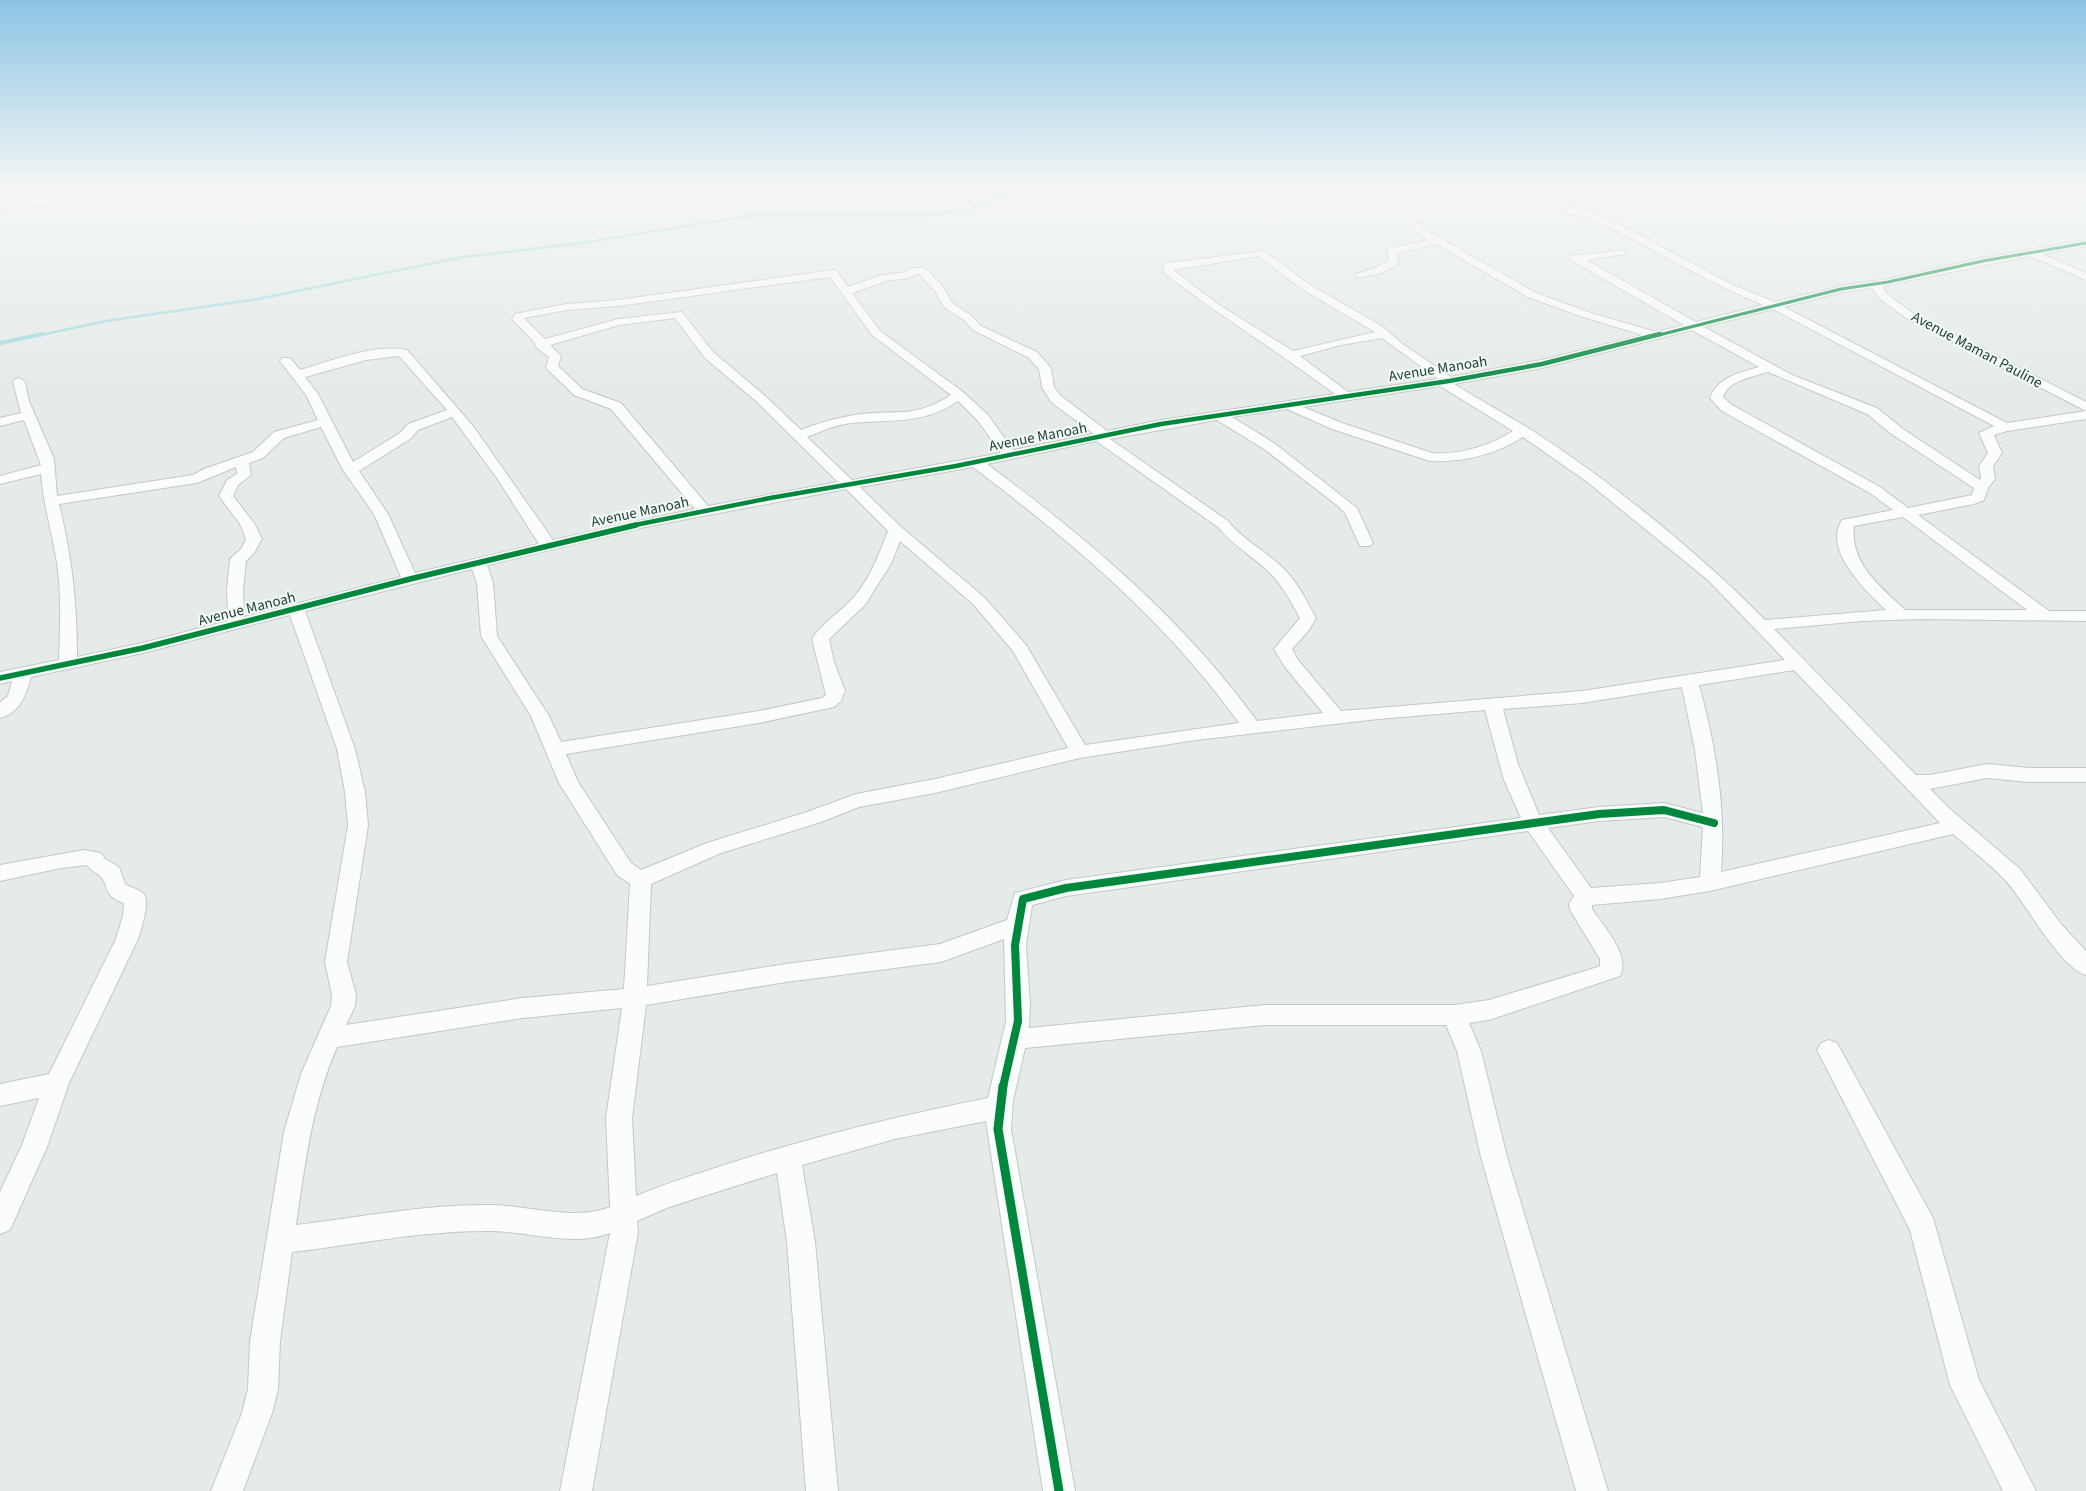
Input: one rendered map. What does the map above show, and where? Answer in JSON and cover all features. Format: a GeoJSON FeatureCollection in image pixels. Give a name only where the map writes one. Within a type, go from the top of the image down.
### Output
{"type":"FeatureCollection","features":[{"type":"Feature","properties":{"kind":"street"},"geometry":{"type":"LineString","coordinates":[[1240,256],[1168,266],[1168,271],[1214,306],[1291,355],[1345,396]]}},
{"type":"Feature","properties":{"kind":"street"},"geometry":{"type":"LineString","coordinates":[[1262,256],[1306,288],[1343,307],[1384,334],[1446,381],[1591,478],[1714,577],[1957,826],[2013,875],[2053,930],[2086,966]]}},
{"type":"Feature","properties":{"kind":"street"},"geometry":{"type":"LineString","coordinates":[[1360,276],[1366,272],[1378,271],[1394,262],[1393,256]]}},
{"type":"Feature","properties":{"kind":"street"},"geometry":{"type":"LineString","coordinates":[[1462,256],[1532,296],[1587,315],[1659,336]]}},
{"type":"Feature","properties":{"kind":"street"},"geometry":{"type":"LineString","coordinates":[[1594,256],[1576,258],[1666,308],[1692,327],[1770,368],[1880,416],[1898,432],[1981,487]]}},
{"type":"Feature","properties":{"kind":"street"},"geometry":{"type":"LineString","coordinates":[[1670,256],[1729,287],[1776,306],[2004,428]]}},
{"type":"Feature","properties":{"kind":"street","name":"Avenue Manoah"},"geometry":{"type":"LineString","coordinates":[[0,678],[68,665],[236,625],[478,562],[704,510],[976,462],[1161,424],[1446,381],[1542,364],[1841,289],[1875,284],[1941,268],[2010,256]]}},
{"type":"Feature","properties":{"kind":"street"},"geometry":{"type":"LineString","coordinates":[[2038,256],[2086,277]]}},
{"type":"Feature","properties":{"kind":"street"},"geometry":{"type":"LineString","coordinates":[[845,291],[871,284],[883,278],[908,275],[914,271],[921,270],[940,290],[948,305],[971,321],[977,328],[1033,355],[1044,368],[1048,387],[1056,399],[1101,437],[1216,519],[1227,528],[1234,538],[1267,561],[1282,577],[1299,600],[1308,618],[1304,627],[1288,638],[1282,649],[1291,663],[1337,718]]}},
{"type":"Feature","properties":{"kind":"street"},"geometry":{"type":"LineString","coordinates":[[704,510],[616,406],[578,392],[569,385],[552,367],[554,356],[540,344],[518,319],[519,316],[562,308],[618,303],[824,273],[834,274],[876,332],[960,395],[983,418],[1009,455]]}},
{"type":"Feature","properties":{"kind":"street","name":"Avenue Maman Pauline"},"geometry":{"type":"LineString","coordinates":[[1875,284],[1883,296],[1910,316],[2086,407]]}},
{"type":"Feature","properties":{"kind":"street"},"geometry":{"type":"LineString","coordinates":[[540,344],[618,322],[678,314],[709,355],[799,435],[896,530],[979,601],[1020,649],[1080,752]]}},
{"type":"Feature","properties":{"kind":"street"},"geometry":{"type":"LineString","coordinates":[[1291,355],[1340,342],[1384,334]]}},
{"type":"Feature","properties":{"kind":"street"},"geometry":{"type":"LineString","coordinates":[[297,375],[388,352],[403,353],[412,367],[441,395],[494,461],[548,545]]}},
{"type":"Feature","properties":{"kind":"street"},"geometry":{"type":"LineString","coordinates":[[286,362],[312,394],[324,422],[350,470],[381,514],[410,579]]}},
{"type":"Feature","properties":{"kind":"street"},"geometry":{"type":"LineString","coordinates":[[1770,368],[1732,380],[1723,385],[1717,392],[1716,398],[1727,408],[1860,480],[2044,614]]}},
{"type":"Feature","properties":{"kind":"street"},"geometry":{"type":"LineString","coordinates":[[20,382],[28,415],[41,443],[47,468],[51,501],[64,558],[69,609],[68,665]]}},
{"type":"Feature","properties":{"kind":"street"},"geometry":{"type":"LineString","coordinates":[[799,435],[844,420],[871,417],[918,418],[941,408],[960,395]]}},
{"type":"Feature","properties":{"kind":"street"},"geometry":{"type":"LineString","coordinates":[[1287,405],[1337,426],[1430,457],[1445,458],[1500,446],[1521,432]]}},
{"type":"Feature","properties":{"kind":"street"},"geometry":{"type":"LineString","coordinates":[[350,470],[405,436],[422,422],[454,412]]}},
{"type":"Feature","properties":{"kind":"street"},"geometry":{"type":"LineString","coordinates":[[0,422],[28,415]]}},
{"type":"Feature","properties":{"kind":"street"},"geometry":{"type":"LineString","coordinates":[[1218,415],[1269,446],[1343,503],[1352,512],[1365,543]]}},
{"type":"Feature","properties":{"kind":"street"},"geometry":{"type":"LineString","coordinates":[[1900,614],[1864,578],[1852,562],[1846,548],[1845,532],[1847,523],[1974,500],[1979,497],[1981,487],[1988,479],[1986,467],[1995,453],[1986,433],[2004,428],[2086,415]]}},
{"type":"Feature","properties":{"kind":"street"},"geometry":{"type":"LineString","coordinates":[[51,501],[85,494],[180,484],[198,479],[209,472],[258,455],[279,435],[324,422]]}},
{"type":"Feature","properties":{"kind":"street"},"geometry":{"type":"LineString","coordinates":[[236,625],[235,590],[238,559],[249,550],[254,539],[247,523],[226,496],[232,483],[244,475],[242,461]]}},
{"type":"Feature","properties":{"kind":"street"},"geometry":{"type":"LineString","coordinates":[[976,462],[1023,496],[1117,573],[1225,688],[1252,728]]}},
{"type":"Feature","properties":{"kind":"street"},"geometry":{"type":"LineString","coordinates":[[0,480],[47,468]]}},
{"type":"Feature","properties":{"kind":"street"},"geometry":{"type":"LineString","coordinates":[[555,749],[760,717],[828,703],[835,697],[836,691],[825,662],[820,639],[827,630],[859,602],[884,562],[896,530]]}},
{"type":"Feature","properties":{"kind":"street"},"geometry":{"type":"LineString","coordinates":[[478,562],[485,583],[489,636],[540,716],[569,783],[624,869],[639,880],[641,886],[635,997],[619,1118],[624,1232],[576,1491]]}},
{"type":"Feature","properties":{"kind":"street"},"geometry":{"type":"LineString","coordinates":[[227,1491],[257,1413],[263,1389],[265,1341],[297,1132],[313,1074],[343,1006],[344,995],[336,962],[357,833],[355,792],[346,749],[296,610]]}},
{"type":"Feature","properties":{"kind":"street"},"geometry":{"type":"LineString","coordinates":[[1761,625],[1900,614],[2044,614],[2086,616]]}},
{"type":"Feature","properties":{"kind":"street"},"geometry":{"type":"LineString","coordinates":[[639,880],[714,848],[814,817],[856,800],[935,786],[1080,752],[1196,734],[1337,718],[1493,702],[1582,696],[1797,664]]}},
{"type":"Feature","properties":{"kind":"street"},"geometry":{"type":"LineString","coordinates":[[0,712],[16,698],[23,674]]}},
{"type":"Feature","properties":{"kind":"street"},"geometry":{"type":"LineString","coordinates":[[1689,680],[1697,709],[1709,776],[1714,823],[1710,882]]}},
{"type":"Feature","properties":{"kind":"street"},"geometry":{"type":"LineString","coordinates":[[1493,702],[1513,778],[1533,822],[1586,897]]}},
{"type":"Feature","properties":{"kind":"street"},"geometry":{"type":"LineString","coordinates":[[1912,781],[1930,782],[1987,772],[2029,776],[2086,775]]}},
{"type":"Feature","properties":{"kind":"street"},"geometry":{"type":"LineString","coordinates":[[1059,1491],[1045,1398],[998,1129],[997,1108],[1016,1039],[1018,1018],[1016,926],[1022,899],[1041,892],[1533,822],[1646,810],[1672,812],[1714,823]]}},
{"type":"Feature","properties":{"kind":"street"},"geometry":{"type":"LineString","coordinates":[[1016,1039],[1265,1015],[1454,1015],[1489,1010],[1605,974],[1612,970],[1610,958],[1581,910],[1581,901],[1586,897],[1660,891],[1710,882],[1957,826]]}},
{"type":"Feature","properties":{"kind":"street"},"geometry":{"type":"LineString","coordinates":[[0,873],[85,856],[94,858],[98,864],[112,873],[113,885],[118,892],[135,898],[134,915],[127,939],[57,1083],[34,1148],[0,1221]]}},
{"type":"Feature","properties":{"kind":"street"},"geometry":{"type":"LineString","coordinates":[[329,1038],[522,1008],[635,997],[786,973],[941,953],[1016,926]]}},
{"type":"Feature","properties":{"kind":"street"},"geometry":{"type":"LineString","coordinates":[[1454,1015],[1469,1051],[1494,1157],[1592,1491]]}},
{"type":"Feature","properties":{"kind":"street"},"geometry":{"type":"LineString","coordinates":[[1828,1050],[1923,1227],[1965,1384],[2020,1491]]}},
{"type":"Feature","properties":{"kind":"street"},"geometry":{"type":"LineString","coordinates":[[0,1095],[57,1083]]}},
{"type":"Feature","properties":{"kind":"street"},"geometry":{"type":"LineString","coordinates":[[280,1240],[444,1220],[494,1218],[549,1224],[593,1225],[666,1196],[788,1157],[895,1128],[997,1108]]}},
{"type":"Feature","properties":{"kind":"street"},"geometry":{"type":"LineString","coordinates":[[788,1157],[801,1242],[822,1491]]}},
{"type":"Feature","properties":{"kind":"waterway"},"geometry":{"type":"LineString","coordinates":[[36,336],[106,321],[258,299],[475,256]]}},
{"type":"Feature","properties":{"kind":"waterway"},"geometry":{"type":"LineString","coordinates":[[0,343],[42,334]]}},
{"type":"Feature","properties":{"kind":"cycle path"},"geometry":{"type":"LineString","coordinates":[[0,678],[143,648],[410,579],[645,523],[770,498],[956,466],[1161,424],[1449,381],[1542,364],[1841,289],[1888,282],[2014,256]]}},
{"type":"Feature","properties":{"kind":"cycle path"},"geometry":{"type":"LineString","coordinates":[[1059,1491],[1045,1398],[998,1129],[1000,1101],[1018,1021],[1015,945],[1023,899],[1066,888],[1599,814],[1664,810],[1714,823]]}}]}
